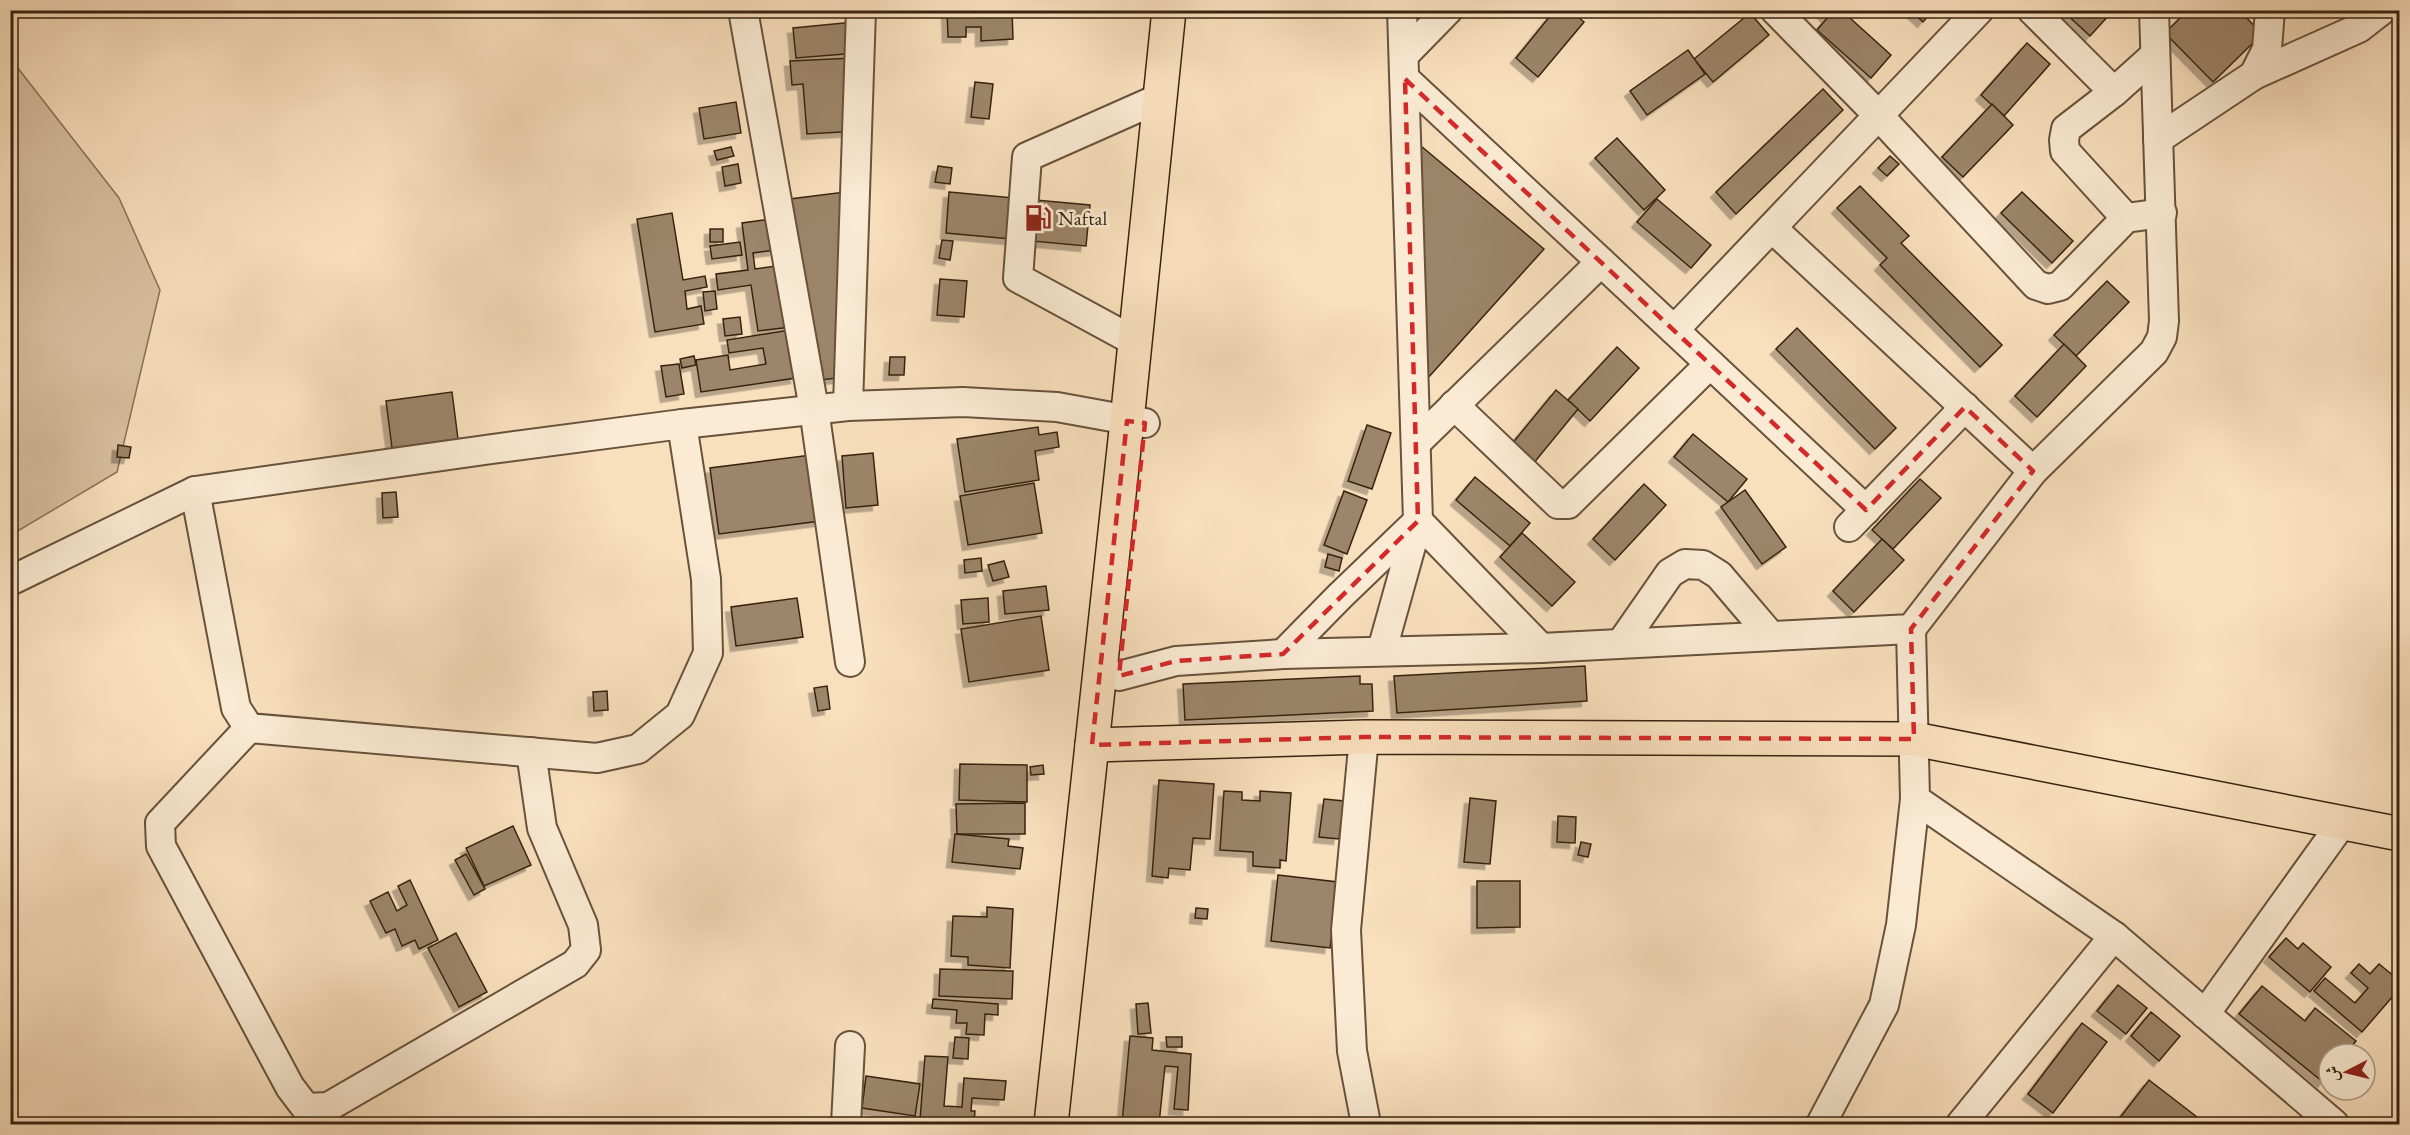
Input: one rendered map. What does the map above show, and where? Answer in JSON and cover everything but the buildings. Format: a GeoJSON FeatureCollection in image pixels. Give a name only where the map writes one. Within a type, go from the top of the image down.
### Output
{"type":"FeatureCollection","features":[{"type":"Feature","properties":{"kind":"main road"},"geometry":{"type":"LineString","coordinates":[[1073,1125],[1101,744],[1119,676],[1136,422],[1134,341],[1169,10]]}},
{"type":"Feature","properties":{"kind":"main road"},"geometry":{"type":"LineString","coordinates":[[1051,1125],[1101,744],[1136,422],[1189,10]]}},
{"type":"Feature","properties":{"kind":"main road"},"geometry":{"type":"LineString","coordinates":[[1101,744],[1364,737],[1914,739],[2400,834]]}},
{"type":"Feature","properties":{"kind":"street"},"geometry":{"type":"LineString","coordinates":[[743,10],[814,409],[850,662]]}},
{"type":"Feature","properties":{"kind":"street"},"geometry":{"type":"LineString","coordinates":[[848,406],[861,10]]}},
{"type":"Feature","properties":{"kind":"street"},"geometry":{"type":"LineString","coordinates":[[1382,650],[1418,521],[1402,10]]}},
{"type":"Feature","properties":{"kind":"street"},"geometry":{"type":"LineString","coordinates":[[1404,67],[1448,10]]}},
{"type":"Feature","properties":{"kind":"street"},"geometry":{"type":"LineString","coordinates":[[1775,10],[1879,116],[2036,285],[2048,289],[2060,286],[2126,218],[2162,213]]}},
{"type":"Feature","properties":{"kind":"street"},"geometry":{"type":"LineString","coordinates":[[1674,330],[1979,10]]}},
{"type":"Feature","properties":{"kind":"street"},"geometry":{"type":"LineString","coordinates":[[2031,10],[2115,92]]}},
{"type":"Feature","properties":{"kind":"street"},"geometry":{"type":"LineString","coordinates":[[1821,1125],[1884,1005],[1902,925],[1915,799],[1911,629],[2033,471],[2154,352],[2162,337],[2164,321],[2162,213],[2154,56],[2154,10]]}},
{"type":"Feature","properties":{"kind":"street"},"geometry":{"type":"LineString","coordinates":[[2254,75],[2266,49],[2270,10]]}},
{"type":"Feature","properties":{"kind":"street"},"geometry":{"type":"LineString","coordinates":[[2158,139],[2254,75],[2358,28],[2382,10]]}},
{"type":"Feature","properties":{"kind":"street"},"geometry":{"type":"LineString","coordinates":[[2126,218],[2065,151],[2064,140],[2066,129],[2115,92],[2154,56]]}},
{"type":"Feature","properties":{"kind":"street"},"geometry":{"type":"LineString","coordinates":[[1404,67],[1601,262],[1710,364],[1858,519],[1965,407]]}},
{"type":"Feature","properties":{"kind":"street"},"geometry":{"type":"LineString","coordinates":[[1134,341],[1018,278],[1027,157],[1160,98]]}},
{"type":"Feature","properties":{"kind":"street"},"geometry":{"type":"LineString","coordinates":[[1772,228],[2033,471]]}},
{"type":"Feature","properties":{"kind":"street"},"geometry":{"type":"LineString","coordinates":[[1417,442],[1601,262]]}},
{"type":"Feature","properties":{"kind":"street"},"geometry":{"type":"LineString","coordinates":[[1454,405],[1558,504],[1563,505],[1568,504],[1710,364]]}},
{"type":"Feature","properties":{"kind":"street"},"geometry":{"type":"LineString","coordinates":[[10,581],[195,491],[682,424],[848,406],[963,402],[1057,407],[1136,422]]}},
{"type":"Feature","properties":{"kind":"street"},"geometry":{"type":"LineString","coordinates":[[249,728],[597,759],[638,749],[680,716],[708,653],[706,579],[682,424]]}},
{"type":"Feature","properties":{"kind":"street"},"geometry":{"type":"LineString","coordinates":[[195,491],[236,708],[249,728]]}},
{"type":"Feature","properties":{"kind":"street"},"geometry":{"type":"LineString","coordinates":[[1418,521],[1541,648]]}},
{"type":"Feature","properties":{"kind":"street"},"geometry":{"type":"LineString","coordinates":[[1283,654],[1418,521]]}},
{"type":"Feature","properties":{"kind":"street"},"geometry":{"type":"LineString","coordinates":[[1622,642],[1670,573],[1685,564],[1703,565],[1719,575],[1771,636]]}},
{"type":"Feature","properties":{"kind":"street"},"geometry":{"type":"LineString","coordinates":[[1119,676],[1176,661],[1283,654],[1541,648],[1622,642],[1911,629]]}},
{"type":"Feature","properties":{"kind":"street"},"geometry":{"type":"LineString","coordinates":[[249,728],[160,824],[161,846],[290,1087],[306,1108],[328,1107],[575,964],[586,950],[583,925],[542,828],[531,752]]}},
{"type":"Feature","properties":{"kind":"street"},"geometry":{"type":"LineString","coordinates":[[1364,737],[1346,930],[1352,1051],[1366,1125]]}},
{"type":"Feature","properties":{"kind":"street"},"geometry":{"type":"LineString","coordinates":[[1915,799],[2114,936],[2334,1125]]}},
{"type":"Feature","properties":{"kind":"street"},"geometry":{"type":"LineString","coordinates":[[2205,1014],[2342,823]]}},
{"type":"Feature","properties":{"kind":"street"},"geometry":{"type":"LineString","coordinates":[[1961,1125],[2114,936]]}},
{"type":"Feature","properties":{"kind":"street"},"geometry":{"type":"LineString","coordinates":[[846,1125],[850,1046]]}},
{"type":"Feature","properties":{"kind":"highlighted area"},"geometry":{"type":"Polygon","coordinates":[[[1405,79],[1866,510],[1965,407],[2033,471],[1911,629],[1914,739],[1364,737],[1092,745],[1127,421],[1145,423],[1119,676],[1176,661],[1283,654],[1418,521],[1405,79]]]}},
{"type":"Feature","properties":{"kind":"shaded area"},"geometry":{"type":"Polygon","coordinates":[[[10,58],[119,198],[160,290],[117,472],[11,535],[10,58]]]}},
{"type":"Feature","properties":{"kind":"place","name":"Naftal"},"geometry":{"type":"Point","coordinates":[1038,218]}}]}
